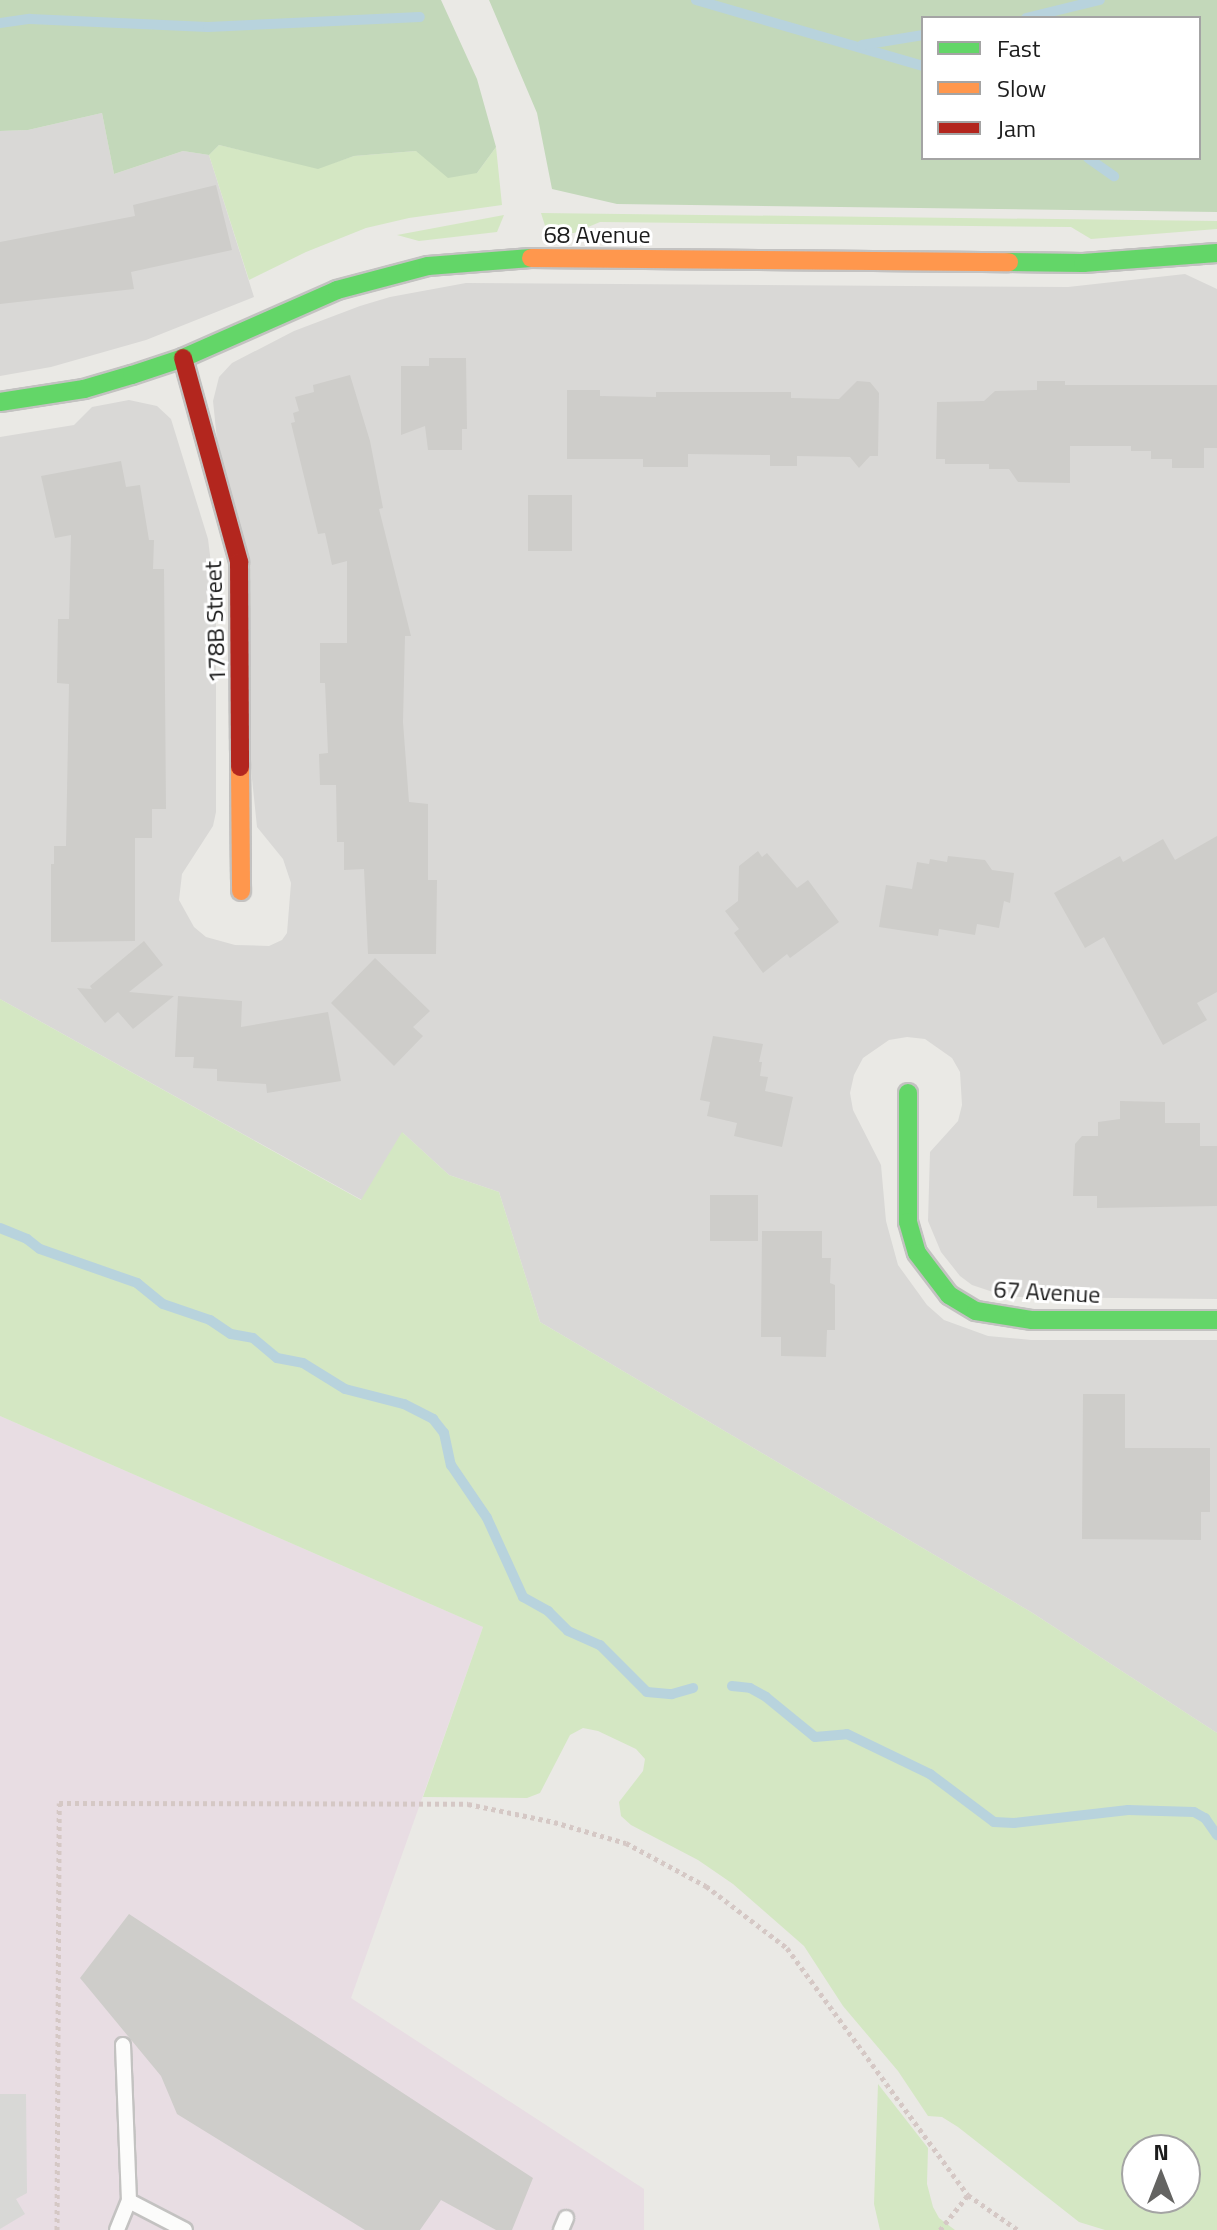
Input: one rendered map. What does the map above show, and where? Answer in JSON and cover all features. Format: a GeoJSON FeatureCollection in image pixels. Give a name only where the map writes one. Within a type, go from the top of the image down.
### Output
{"type":"FeatureCollection","features":[{"type":"Feature","properties":{"kind":"street","name":"68 Avenue"},"geometry":{"type":"LineString","coordinates":[[0,402],[84,389],[183,358],[337,290],[428,266],[479,260],[1083,263],[1217,253]]}},
{"type":"Feature","properties":{"kind":"street","name":"178B Street"},"geometry":{"type":"LineString","coordinates":[[183,358],[239,562],[241,891]]}},
{"type":"Feature","properties":{"kind":"street","name":"67 Avenue"},"geometry":{"type":"LineString","coordinates":[[908,1093],[908,1222],[917,1253],[949,1295],[976,1311],[1032,1320],[1217,1320]]}},
{"type":"Feature","properties":{"kind":"lane"},"geometry":{"type":"LineString","coordinates":[[117,2230],[129,2201],[123,2045]]}},
{"type":"Feature","properties":{"kind":"lane"},"geometry":{"type":"LineString","coordinates":[[129,2201],[185,2230]]}},
{"type":"Feature","properties":{"kind":"path"},"geometry":{"type":"LineString","coordinates":[[57,2230],[59,1803],[468,1804],[554,1822],[626,1843],[706,1886],[787,1948],[968,2195],[1018,2230]]}},
{"type":"Feature","properties":{"kind":"path"},"geometry":{"type":"LineString","coordinates":[[940,2230],[968,2195]]}},
{"type":"Feature","properties":{"kind":"shaded area"},"geometry":{"type":"Polygon","coordinates":[[[102,113],[114,174],[183,151],[209,155],[254,297],[146,340],[51,367],[0,376],[0,131],[28,130],[102,113]]]}},
{"type":"Feature","properties":{"kind":"shaded area"},"geometry":{"type":"Polygon","coordinates":[[[1185,274],[1217,289],[1217,1299],[1008,1297],[972,1285],[960,1276],[941,1252],[928,1221],[930,1152],[958,1121],[962,1105],[960,1072],[952,1058],[925,1039],[907,1037],[889,1040],[863,1058],[854,1075],[850,1093],[853,1110],[881,1165],[886,1221],[898,1265],[927,1305],[944,1320],[988,1336],[1031,1340],[1217,1340],[1217,1733],[1031,1612],[540,1322],[499,1192],[449,1175],[403,1133],[362,1200],[0,999],[0,437],[74,425],[92,407],[129,400],[157,406],[171,419],[208,539],[216,604],[216,812],[213,826],[182,874],[179,900],[194,927],[206,937],[235,945],[269,946],[282,940],[287,933],[291,883],[283,859],[257,827],[213,401],[219,377],[232,363],[294,331],[360,306],[390,297],[466,283],[1068,287],[1185,274]]]}},
{"type":"Feature","properties":{"kind":"shaded area"},"geometry":{"type":"Polygon","coordinates":[[[0,1416],[483,1627],[351,1998],[644,2189],[644,2230],[0,2230],[0,1416]]]}},
{"type":"Feature","properties":{"kind":"shaded area"},"geometry":{"type":"Polygon","coordinates":[[[0,2094],[26,2094],[27,2193],[16,2199],[25,2214],[0,2229],[0,2094]]]}},
{"type":"Feature","properties":{"kind":"green space"},"geometry":{"type":"Polygon","coordinates":[[[0,0],[441,0],[477,79],[496,147],[477,173],[448,178],[416,151],[354,156],[318,169],[219,145],[209,155],[183,151],[114,174],[102,113],[28,130],[0,131],[0,0]]]}},
{"type":"Feature","properties":{"kind":"green space"},"geometry":{"type":"Polygon","coordinates":[[[489,0],[1217,0],[1217,212],[617,204],[552,189],[537,113],[489,0]]]}},
{"type":"Feature","properties":{"kind":"green space"},"geometry":{"type":"Polygon","coordinates":[[[219,145],[318,168],[354,156],[416,151],[477,173],[496,147],[502,205],[409,218],[366,228],[306,252],[249,280],[209,155],[219,145]]]}},
{"type":"Feature","properties":{"kind":"green space"},"geometry":{"type":"Polygon","coordinates":[[[541,213],[1217,221],[1217,229],[1091,239],[1071,227],[600,222],[574,233],[547,232],[541,213]]]}},
{"type":"Feature","properties":{"kind":"green space"},"geometry":{"type":"Polygon","coordinates":[[[504,215],[497,232],[419,241],[397,235],[504,215]]]}},
{"type":"Feature","properties":{"kind":"green space"},"geometry":{"type":"Polygon","coordinates":[[[0,999],[361,1200],[402,1132],[449,1175],[499,1192],[540,1322],[1031,1612],[1217,1733],[1217,2230],[1105,2230],[1079,2222],[958,2127],[942,2117],[928,2116],[898,2071],[843,2006],[804,1946],[733,1884],[698,1860],[631,1825],[621,1816],[619,1802],[643,1771],[645,1759],[636,1749],[598,1731],[583,1728],[570,1735],[540,1793],[527,1798],[423,1797],[483,1627],[0,1416],[0,999]]]}},
{"type":"Feature","properties":{"kind":"green space"},"geometry":{"type":"Polygon","coordinates":[[[878,2084],[928,2148],[927,2184],[933,2207],[939,2218],[955,2230],[880,2230],[874,2204],[878,2084]]]}},
{"type":"Feature","properties":{"kind":"building"},"geometry":{"type":"Polygon","coordinates":[[[216,185],[232,250],[131,272],[134,289],[0,304],[0,242],[135,216],[133,205],[216,185]]]}},
{"type":"Feature","properties":{"kind":"building"},"geometry":{"type":"Polygon","coordinates":[[[429,358],[466,358],[467,429],[462,429],[462,450],[428,450],[425,426],[401,435],[401,366],[429,366],[429,358]]]}},
{"type":"Feature","properties":{"kind":"building"},"geometry":{"type":"Polygon","coordinates":[[[350,375],[370,441],[383,508],[379,509],[411,636],[405,636],[403,722],[409,802],[428,804],[428,880],[437,880],[436,954],[368,954],[364,869],[344,870],[344,842],[337,842],[336,785],[320,785],[319,754],[328,753],[325,683],[320,683],[320,643],[347,643],[347,561],[332,565],[325,533],[318,534],[291,423],[295,422],[293,413],[299,411],[295,397],[314,392],[313,385],[350,375]]]}},
{"type":"Feature","properties":{"kind":"building"},"geometry":{"type":"Polygon","coordinates":[[[857,381],[870,382],[879,393],[878,456],[870,456],[859,468],[850,457],[797,456],[797,466],[770,466],[770,455],[688,454],[688,467],[643,467],[643,459],[567,459],[567,390],[600,390],[600,396],[656,397],[656,392],[791,392],[791,398],[839,399],[857,381]]]}},
{"type":"Feature","properties":{"kind":"building"},"geometry":{"type":"Polygon","coordinates":[[[1037,381],[1065,381],[1065,385],[1217,385],[1217,448],[1204,448],[1204,468],[1172,468],[1172,459],[1151,459],[1151,451],[1131,451],[1131,446],[1070,446],[1070,483],[1018,482],[1009,469],[989,469],[989,464],[945,464],[945,459],[936,459],[937,402],[984,401],[995,391],[1037,390],[1037,381]]]}},
{"type":"Feature","properties":{"kind":"building"},"geometry":{"type":"Polygon","coordinates":[[[121,461],[126,487],[140,485],[149,540],[154,540],[153,569],[164,569],[166,809],[152,809],[152,838],[135,838],[135,941],[51,942],[51,864],[54,864],[54,846],[66,846],[69,684],[57,683],[58,619],[69,619],[71,535],[55,538],[41,476],[121,461]]]}},
{"type":"Feature","properties":{"kind":"building"},"geometry":{"type":"Polygon","coordinates":[[[528,495],[572,495],[572,551],[528,551],[528,495]]]}},
{"type":"Feature","properties":{"kind":"building"},"geometry":{"type":"Polygon","coordinates":[[[1217,836],[1217,992],[1197,1003],[1207,1020],[1163,1045],[1104,937],[1085,948],[1054,893],[1120,856],[1123,862],[1163,839],[1175,860],[1217,836]]]}},
{"type":"Feature","properties":{"kind":"building"},"geometry":{"type":"Polygon","coordinates":[[[758,851],[762,857],[767,853],[797,888],[808,880],[839,922],[790,958],[787,954],[763,973],[734,933],[739,929],[725,911],[738,901],[739,866],[758,851]]]}},
{"type":"Feature","properties":{"kind":"building"},"geometry":{"type":"Polygon","coordinates":[[[948,856],[985,860],[992,870],[1014,873],[1010,903],[1004,901],[999,928],[977,924],[975,935],[939,929],[938,936],[879,927],[886,885],[912,889],[917,862],[929,864],[930,859],[947,862],[948,856]]]}},
{"type":"Feature","properties":{"kind":"building"},"geometry":{"type":"Polygon","coordinates":[[[144,941],[163,965],[129,992],[174,996],[133,1029],[118,1012],[105,1023],[77,988],[92,989],[90,986],[144,941]]]}},
{"type":"Feature","properties":{"kind":"building"},"geometry":{"type":"Polygon","coordinates":[[[375,958],[430,1011],[413,1027],[423,1036],[394,1066],[331,1003],[375,958]]]}},
{"type":"Feature","properties":{"kind":"building"},"geometry":{"type":"Polygon","coordinates":[[[178,996],[242,1001],[241,1027],[328,1012],[341,1081],[267,1093],[266,1084],[217,1081],[217,1069],[193,1068],[194,1057],[175,1057],[178,996]]]}},
{"type":"Feature","properties":{"kind":"building"},"geometry":{"type":"Polygon","coordinates":[[[713,1036],[763,1044],[759,1062],[762,1062],[760,1076],[768,1077],[765,1091],[793,1097],[782,1147],[734,1136],[737,1123],[707,1116],[710,1102],[700,1100],[713,1036]]]}},
{"type":"Feature","properties":{"kind":"building"},"geometry":{"type":"Polygon","coordinates":[[[1120,1101],[1165,1102],[1165,1123],[1200,1123],[1200,1146],[1217,1146],[1217,1206],[1097,1208],[1097,1196],[1073,1196],[1075,1144],[1082,1136],[1098,1136],[1098,1122],[1120,1119],[1120,1101]]]}},
{"type":"Feature","properties":{"kind":"building"},"geometry":{"type":"Polygon","coordinates":[[[710,1195],[758,1195],[758,1241],[710,1241],[710,1195]]]}},
{"type":"Feature","properties":{"kind":"building"},"geometry":{"type":"Polygon","coordinates":[[[762,1231],[822,1231],[822,1258],[831,1258],[830,1283],[835,1285],[835,1330],[827,1330],[826,1357],[781,1356],[781,1337],[761,1337],[762,1231]]]}},
{"type":"Feature","properties":{"kind":"building"},"geometry":{"type":"Polygon","coordinates":[[[1083,1394],[1125,1394],[1125,1448],[1210,1448],[1210,1512],[1201,1512],[1201,1540],[1082,1539],[1083,1394]]]}},
{"type":"Feature","properties":{"kind":"building"},"geometry":{"type":"Polygon","coordinates":[[[129,1914],[533,2178],[512,2230],[496,2230],[441,2200],[420,2230],[365,2230],[177,2114],[161,2076],[80,1978],[129,1914]]]}},
{"type":"Feature","properties":{"kind":"waterway"},"geometry":{"type":"LineString","coordinates":[[696,0],[921,65]]}},
{"type":"Feature","properties":{"kind":"waterway"},"geometry":{"type":"LineString","coordinates":[[1034,16],[1100,0]]}},
{"type":"Feature","properties":{"kind":"waterway"},"geometry":{"type":"LineString","coordinates":[[0,23],[30,19],[208,27],[420,17]]}},
{"type":"Feature","properties":{"kind":"waterway"},"geometry":{"type":"LineString","coordinates":[[862,45],[921,35]]}},
{"type":"Feature","properties":{"kind":"waterway"},"geometry":{"type":"LineString","coordinates":[[1091,160],[1114,176]]}},
{"type":"Feature","properties":{"kind":"waterway"},"geometry":{"type":"LineString","coordinates":[[0,1228],[27,1239],[40,1249],[137,1283],[163,1304],[210,1320],[231,1334],[253,1338],[277,1358],[303,1363],[345,1389],[404,1404],[433,1419],[444,1433],[451,1465],[487,1518],[523,1597],[548,1611],[568,1631],[600,1645],[647,1692],[672,1694],[693,1688]]}},
{"type":"Feature","properties":{"kind":"waterway"},"geometry":{"type":"LineString","coordinates":[[732,1686],[750,1688],[766,1697],[815,1737],[847,1734],[930,1774],[994,1822],[1014,1823],[1128,1810],[1194,1812],[1205,1818],[1217,1835]]}},
{"type":"Feature","properties":{"kind":"traffic: fast"},"geometry":{"type":"LineString","coordinates":[[1009,262],[1083,263],[1217,253]]}},
{"type":"Feature","properties":{"kind":"traffic: fast"},"geometry":{"type":"LineString","coordinates":[[0,402],[84,389],[132,375],[183,358],[337,290],[428,266],[531,258]]}},
{"type":"Feature","properties":{"kind":"traffic: fast"},"geometry":{"type":"LineString","coordinates":[[908,1093],[908,1222],[917,1253],[949,1295],[976,1311],[1032,1320],[1217,1320]]}},
{"type":"Feature","properties":{"kind":"traffic: slow"},"geometry":{"type":"LineString","coordinates":[[531,258],[1009,262]]}},
{"type":"Feature","properties":{"kind":"traffic: slow"},"geometry":{"type":"LineString","coordinates":[[240,767],[241,891]]}},
{"type":"Feature","properties":{"kind":"traffic: jam"},"geometry":{"type":"LineString","coordinates":[[183,358],[239,562],[240,767]]}}]}
